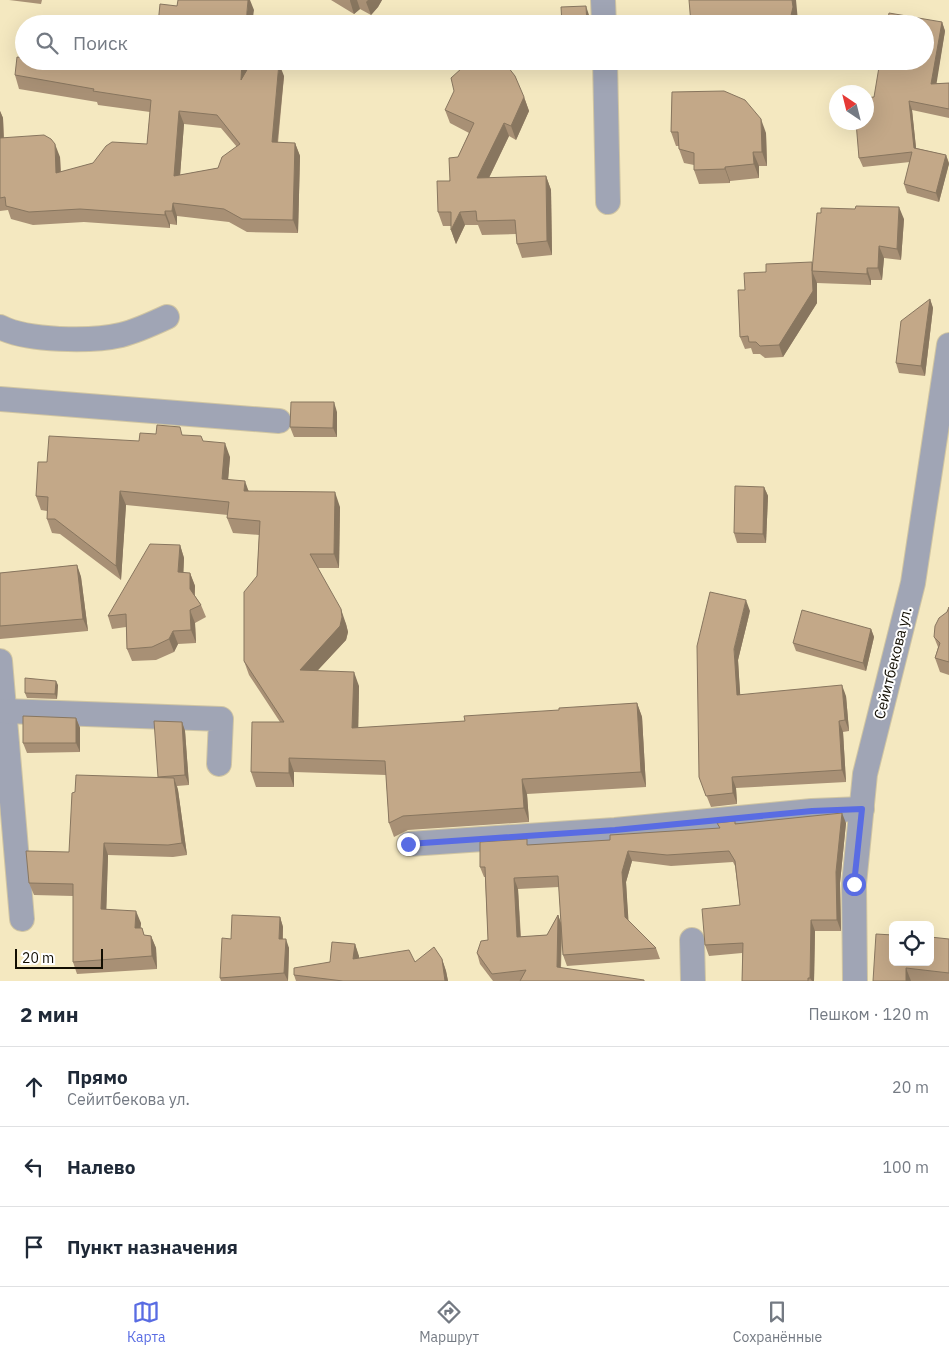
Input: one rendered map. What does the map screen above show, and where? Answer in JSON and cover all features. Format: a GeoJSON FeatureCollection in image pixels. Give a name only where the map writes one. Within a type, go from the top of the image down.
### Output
{"type":"FeatureCollection","features":[{"type":"Feature","properties":{"kind":"street"},"geometry":{"type":"LineString","coordinates":[[603,0],[604,15]]}},
{"type":"Feature","properties":{"kind":"street"},"geometry":{"type":"LineString","coordinates":[[605,70],[608,202]]}},
{"type":"Feature","properties":{"kind":"street"},"geometry":{"type":"LineString","coordinates":[[0,327],[10,333],[31,336],[98,337],[119,335],[150,326],[167,317]]}},
{"type":"Feature","properties":{"kind":"street","name":"Сейитбекова ул."},"geometry":{"type":"LineString","coordinates":[[855,981],[854,884],[866,774],[913,583],[949,346]]}},
{"type":"Feature","properties":{"kind":"street"},"geometry":{"type":"LineString","coordinates":[[0,399],[279,421]]}},
{"type":"Feature","properties":{"kind":"street"},"geometry":{"type":"LineString","coordinates":[[0,661],[5,711],[6,786],[22,919]]}},
{"type":"Feature","properties":{"kind":"street"},"geometry":{"type":"LineString","coordinates":[[5,711],[222,719],[218,764]]}},
{"type":"Feature","properties":{"kind":"street"},"geometry":{"type":"LineString","coordinates":[[408,844],[615,830],[812,811],[862,809]]}},
{"type":"Feature","properties":{"kind":"street"},"geometry":{"type":"LineString","coordinates":[[692,940],[693,981]]}},
{"type":"Feature","properties":{"kind":"building"},"geometry":{"type":"Polygon","coordinates":[[[178,0],[248,0],[247,15],[159,15],[160,4],[177,6],[178,0]]]}},
{"type":"Feature","properties":{"kind":"building"},"geometry":{"type":"Polygon","coordinates":[[[689,0],[792,0],[793,7],[791,15],[690,15],[689,0]]]}},
{"type":"Feature","properties":{"kind":"building"},"geometry":{"type":"Polygon","coordinates":[[[586,6],[586,15],[561,15],[561,7],[586,6]]]}},
{"type":"Feature","properties":{"kind":"building"},"geometry":{"type":"Polygon","coordinates":[[[934,21],[942,22],[934,67],[934,21]]]}},
{"type":"Feature","properties":{"kind":"building"},"geometry":{"type":"Polygon","coordinates":[[[16,70],[242,70],[241,80],[247,70],[278,70],[272,142],[295,143],[293,220],[242,219],[224,209],[173,203],[172,211],[165,211],[165,215],[80,209],[29,212],[6,206],[5,197],[0,198],[0,138],[44,135],[51,139],[55,144],[56,173],[93,163],[106,146],[112,142],[147,144],[151,100],[93,91],[94,89],[15,75],[16,70]],[[179,111],[174,176],[218,168],[222,157],[240,144],[217,115],[179,111]]]}},
{"type":"Feature","properties":{"kind":"building"},"geometry":{"type":"Polygon","coordinates":[[[460,70],[510,70],[515,76],[524,97],[511,126],[504,123],[477,178],[546,176],[547,241],[517,244],[515,220],[477,221],[476,211],[460,212],[451,230],[451,212],[438,212],[437,181],[450,181],[449,158],[458,157],[474,123],[445,110],[454,91],[451,78],[460,70]]]}},
{"type":"Feature","properties":{"kind":"building"},"geometry":{"type":"Polygon","coordinates":[[[878,70],[933,70],[931,84],[949,83],[949,109],[909,101],[914,148],[946,155],[936,193],[904,184],[912,152],[859,158],[857,130],[874,130],[874,97],[878,70]]]}},
{"type":"Feature","properties":{"kind":"building"},"geometry":{"type":"Polygon","coordinates":[[[724,91],[745,100],[761,119],[762,152],[753,152],[754,164],[725,167],[725,169],[694,170],[694,153],[679,149],[678,132],[671,132],[672,92],[724,91]]]}},
{"type":"Feature","properties":{"kind":"building"},"geometry":{"type":"Polygon","coordinates":[[[856,206],[899,207],[897,249],[879,246],[878,268],[867,268],[867,274],[812,271],[817,213],[821,213],[821,208],[855,209],[856,206]]]}},
{"type":"Feature","properties":{"kind":"building"},"geometry":{"type":"Polygon","coordinates":[[[812,262],[813,291],[779,345],[760,346],[756,342],[749,342],[748,336],[740,337],[738,290],[745,290],[744,273],[766,272],[766,264],[812,262]]]}},
{"type":"Feature","properties":{"kind":"building"},"geometry":{"type":"Polygon","coordinates":[[[930,299],[921,366],[896,363],[901,321],[930,299]]]}},
{"type":"Feature","properties":{"kind":"building"},"geometry":{"type":"Polygon","coordinates":[[[291,402],[334,402],[333,428],[290,427],[291,402]]]}},
{"type":"Feature","properties":{"kind":"building"},"geometry":{"type":"Polygon","coordinates":[[[157,425],[180,427],[182,435],[201,436],[203,441],[225,443],[222,479],[245,481],[244,491],[335,492],[334,554],[310,554],[341,609],[342,617],[340,626],[300,670],[354,672],[352,728],[465,721],[464,716],[637,703],[641,772],[522,779],[524,808],[403,816],[389,823],[385,761],[289,758],[289,773],[251,772],[252,722],[284,722],[244,661],[244,592],[257,576],[260,521],[227,518],[229,502],[120,491],[116,566],[55,519],[47,519],[48,497],[36,496],[38,462],[47,462],[49,436],[139,441],[140,433],[156,434],[157,425]]]}},
{"type":"Feature","properties":{"kind":"building"},"geometry":{"type":"Polygon","coordinates":[[[735,486],[764,487],[763,534],[734,533],[735,486]]]}},
{"type":"Feature","properties":{"kind":"building"},"geometry":{"type":"Polygon","coordinates":[[[150,544],[180,545],[178,572],[190,573],[190,589],[201,605],[190,610],[191,630],[173,631],[169,639],[152,647],[127,649],[126,614],[108,616],[150,544]]]}},
{"type":"Feature","properties":{"kind":"building"},"geometry":{"type":"Polygon","coordinates":[[[77,565],[83,619],[0,626],[0,573],[77,565]]]}},
{"type":"Feature","properties":{"kind":"building"},"geometry":{"type":"Polygon","coordinates":[[[710,592],[746,600],[734,649],[737,695],[842,685],[845,720],[839,721],[842,770],[732,777],[733,793],[706,796],[699,777],[697,646],[710,592]]]}},
{"type":"Feature","properties":{"kind":"building"},"geometry":{"type":"Polygon","coordinates":[[[949,607],[949,662],[935,658],[940,643],[934,637],[935,626],[939,618],[947,612],[949,607]]]}},
{"type":"Feature","properties":{"kind":"building"},"geometry":{"type":"Polygon","coordinates":[[[802,610],[871,629],[863,663],[793,643],[802,610]]]}},
{"type":"Feature","properties":{"kind":"building"},"geometry":{"type":"Polygon","coordinates":[[[25,678],[56,681],[55,694],[25,693],[25,678]]]}},
{"type":"Feature","properties":{"kind":"building"},"geometry":{"type":"Polygon","coordinates":[[[23,716],[76,718],[76,743],[23,743],[23,716]]]}},
{"type":"Feature","properties":{"kind":"building"},"geometry":{"type":"Polygon","coordinates":[[[154,721],[182,722],[185,775],[158,777],[154,721]]]}},
{"type":"Feature","properties":{"kind":"building"},"geometry":{"type":"Polygon","coordinates":[[[76,775],[174,778],[182,843],[168,845],[104,843],[101,909],[136,911],[135,928],[142,928],[144,935],[151,936],[152,956],[73,962],[73,884],[29,883],[26,851],[69,852],[72,793],[75,792],[76,775]]]}},
{"type":"Feature","properties":{"kind":"building"},"geometry":{"type":"Polygon","coordinates":[[[842,813],[836,872],[837,920],[811,920],[810,978],[808,978],[808,981],[742,981],[743,943],[705,945],[702,909],[740,905],[735,861],[729,851],[667,855],[628,851],[622,872],[625,917],[656,948],[563,955],[558,876],[514,878],[517,937],[547,935],[558,915],[557,967],[644,981],[520,981],[526,970],[492,974],[477,953],[481,941],[488,940],[485,867],[480,867],[480,842],[527,839],[527,845],[610,840],[610,835],[720,828],[717,823],[735,821],[735,824],[842,813]]]}},
{"type":"Feature","properties":{"kind":"building"},"geometry":{"type":"Polygon","coordinates":[[[232,915],[280,917],[279,939],[286,939],[284,973],[220,978],[222,938],[231,939],[232,915]]]}},
{"type":"Feature","properties":{"kind":"building"},"geometry":{"type":"Polygon","coordinates":[[[876,934],[889,935],[889,966],[934,966],[934,937],[949,939],[949,973],[906,968],[906,981],[873,981],[876,934]]]}},
{"type":"Feature","properties":{"kind":"building"},"geometry":{"type":"Polygon","coordinates":[[[332,942],[355,944],[353,959],[409,950],[415,962],[434,947],[442,959],[445,981],[343,981],[294,975],[294,968],[330,962],[332,942]]]}},
{"type":"Feature","properties":{"kind":"route"},"geometry":{"type":"LineString","coordinates":[[408,844],[615,830],[812,811],[862,809],[854,884]]}}]}
